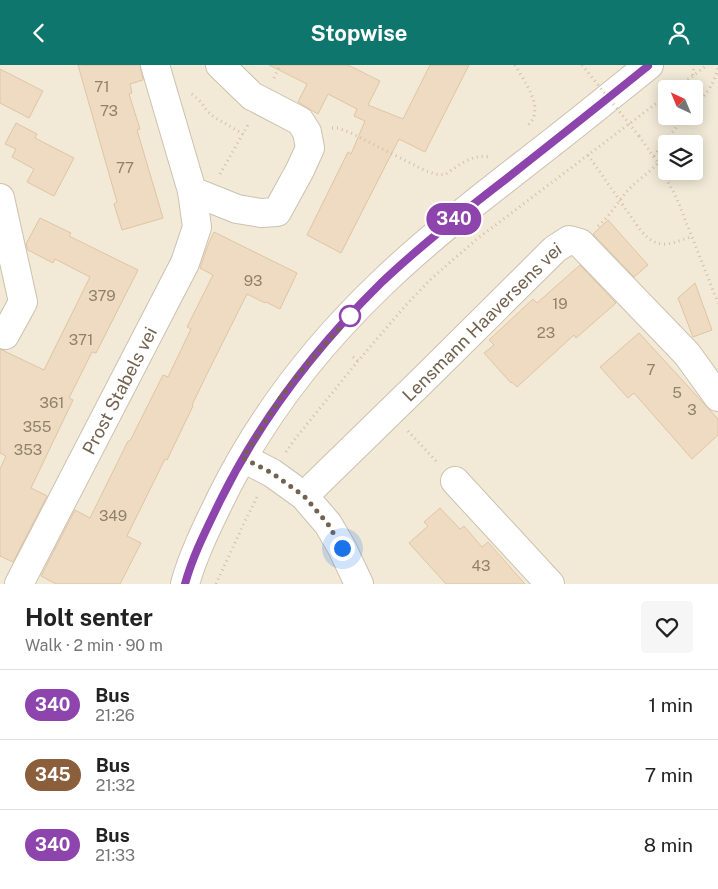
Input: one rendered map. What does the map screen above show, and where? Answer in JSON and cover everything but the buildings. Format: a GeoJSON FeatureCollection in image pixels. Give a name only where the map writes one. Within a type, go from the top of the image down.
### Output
{"type":"FeatureCollection","features":[{"type":"Feature","properties":{"kind":"street"},"geometry":{"type":"LineString","coordinates":[[192,191],[237,209],[261,213],[277,212],[310,148],[307,132],[300,121],[252,97],[220,65]]}},
{"type":"Feature","properties":{"kind":"street"},"geometry":{"type":"LineString","coordinates":[[185,584],[200,542],[243,458],[281,397],[330,337],[382,283],[455,219],[648,65]]}},
{"type":"Feature","properties":{"kind":"street","name":"Prost Stabels vei"},"geometry":{"type":"LineString","coordinates":[[0,575],[18,584],[184,263],[197,227],[192,191],[156,69]]}},
{"type":"Feature","properties":{"kind":"street"},"geometry":{"type":"LineString","coordinates":[[0,198],[24,302],[5,335]]}},
{"type":"Feature","properties":{"kind":"street","name":"Lensmann Haaversens vei"},"geometry":{"type":"LineString","coordinates":[[304,496],[555,249],[569,240],[580,243],[687,354],[718,397]]}},
{"type":"Feature","properties":{"kind":"street"},"geometry":{"type":"LineString","coordinates":[[243,458],[272,473],[304,496],[328,524],[359,584]]}},
{"type":"Feature","properties":{"kind":"street"},"geometry":{"type":"LineString","coordinates":[[455,481],[550,584]]}},
{"type":"Feature","properties":{"kind":"path"},"geometry":{"type":"LineString","coordinates":[[515,65],[533,98],[535,107],[535,114],[531,122],[526,126]]}},
{"type":"Feature","properties":{"kind":"path"},"geometry":{"type":"LineString","coordinates":[[580,243],[606,219],[633,185],[658,163],[639,136],[582,65]]}},
{"type":"Feature","properties":{"kind":"path"},"geometry":{"type":"LineString","coordinates":[[693,76],[694,65]]}},
{"type":"Feature","properties":{"kind":"path"},"geometry":{"type":"LineString","coordinates":[[688,80],[707,65]]}},
{"type":"Feature","properties":{"kind":"path"},"geometry":{"type":"LineString","coordinates":[[703,97],[716,79],[718,68]]}},
{"type":"Feature","properties":{"kind":"path"},"geometry":{"type":"LineString","coordinates":[[156,69],[183,87],[201,102],[214,117],[243,134]]}},
{"type":"Feature","properties":{"kind":"path"},"geometry":{"type":"LineString","coordinates":[[283,456],[358,361],[432,278],[454,258],[658,102]]}},
{"type":"Feature","properties":{"kind":"path"},"geometry":{"type":"LineString","coordinates":[[654,156],[678,125]]}},
{"type":"Feature","properties":{"kind":"path"},"geometry":{"type":"LineString","coordinates":[[307,132],[318,128],[338,128],[426,171],[439,175],[446,174],[478,156],[489,157],[496,151]]}},
{"type":"Feature","properties":{"kind":"path"},"geometry":{"type":"LineString","coordinates":[[224,167],[246,129]]}},
{"type":"Feature","properties":{"kind":"path"},"geometry":{"type":"LineString","coordinates":[[588,155],[646,237],[655,243],[668,244],[691,237]]}},
{"type":"Feature","properties":{"kind":"path"},"geometry":{"type":"LineString","coordinates":[[667,180],[677,199],[718,303]]}},
{"type":"Feature","properties":{"kind":"path"},"geometry":{"type":"LineString","coordinates":[[354,357],[358,361]]}},
{"type":"Feature","properties":{"kind":"path"},"geometry":{"type":"LineString","coordinates":[[389,413],[418,440],[455,481]]}},
{"type":"Feature","properties":{"kind":"path"},"geometry":{"type":"LineString","coordinates":[[216,584],[259,493]]}},
{"type":"Feature","properties":{"kind":"shaded area"},"geometry":{"type":"Polygon","coordinates":[[[0,65],[718,65],[718,584],[0,584],[0,65]]]}},
{"type":"Feature","properties":{"kind":"bus line","name":"340"},"geometry":{"type":"LineString","coordinates":[[185,584],[200,542],[226,489],[260,429],[281,397],[330,337],[382,283],[431,239],[647,65]]}},
{"type":"Feature","properties":{"kind":"route"},"geometry":{"type":"LineString","coordinates":[[342,548],[328,524],[304,496],[272,473],[243,458],[281,397],[330,337],[355,311],[350,316]]}}]}
